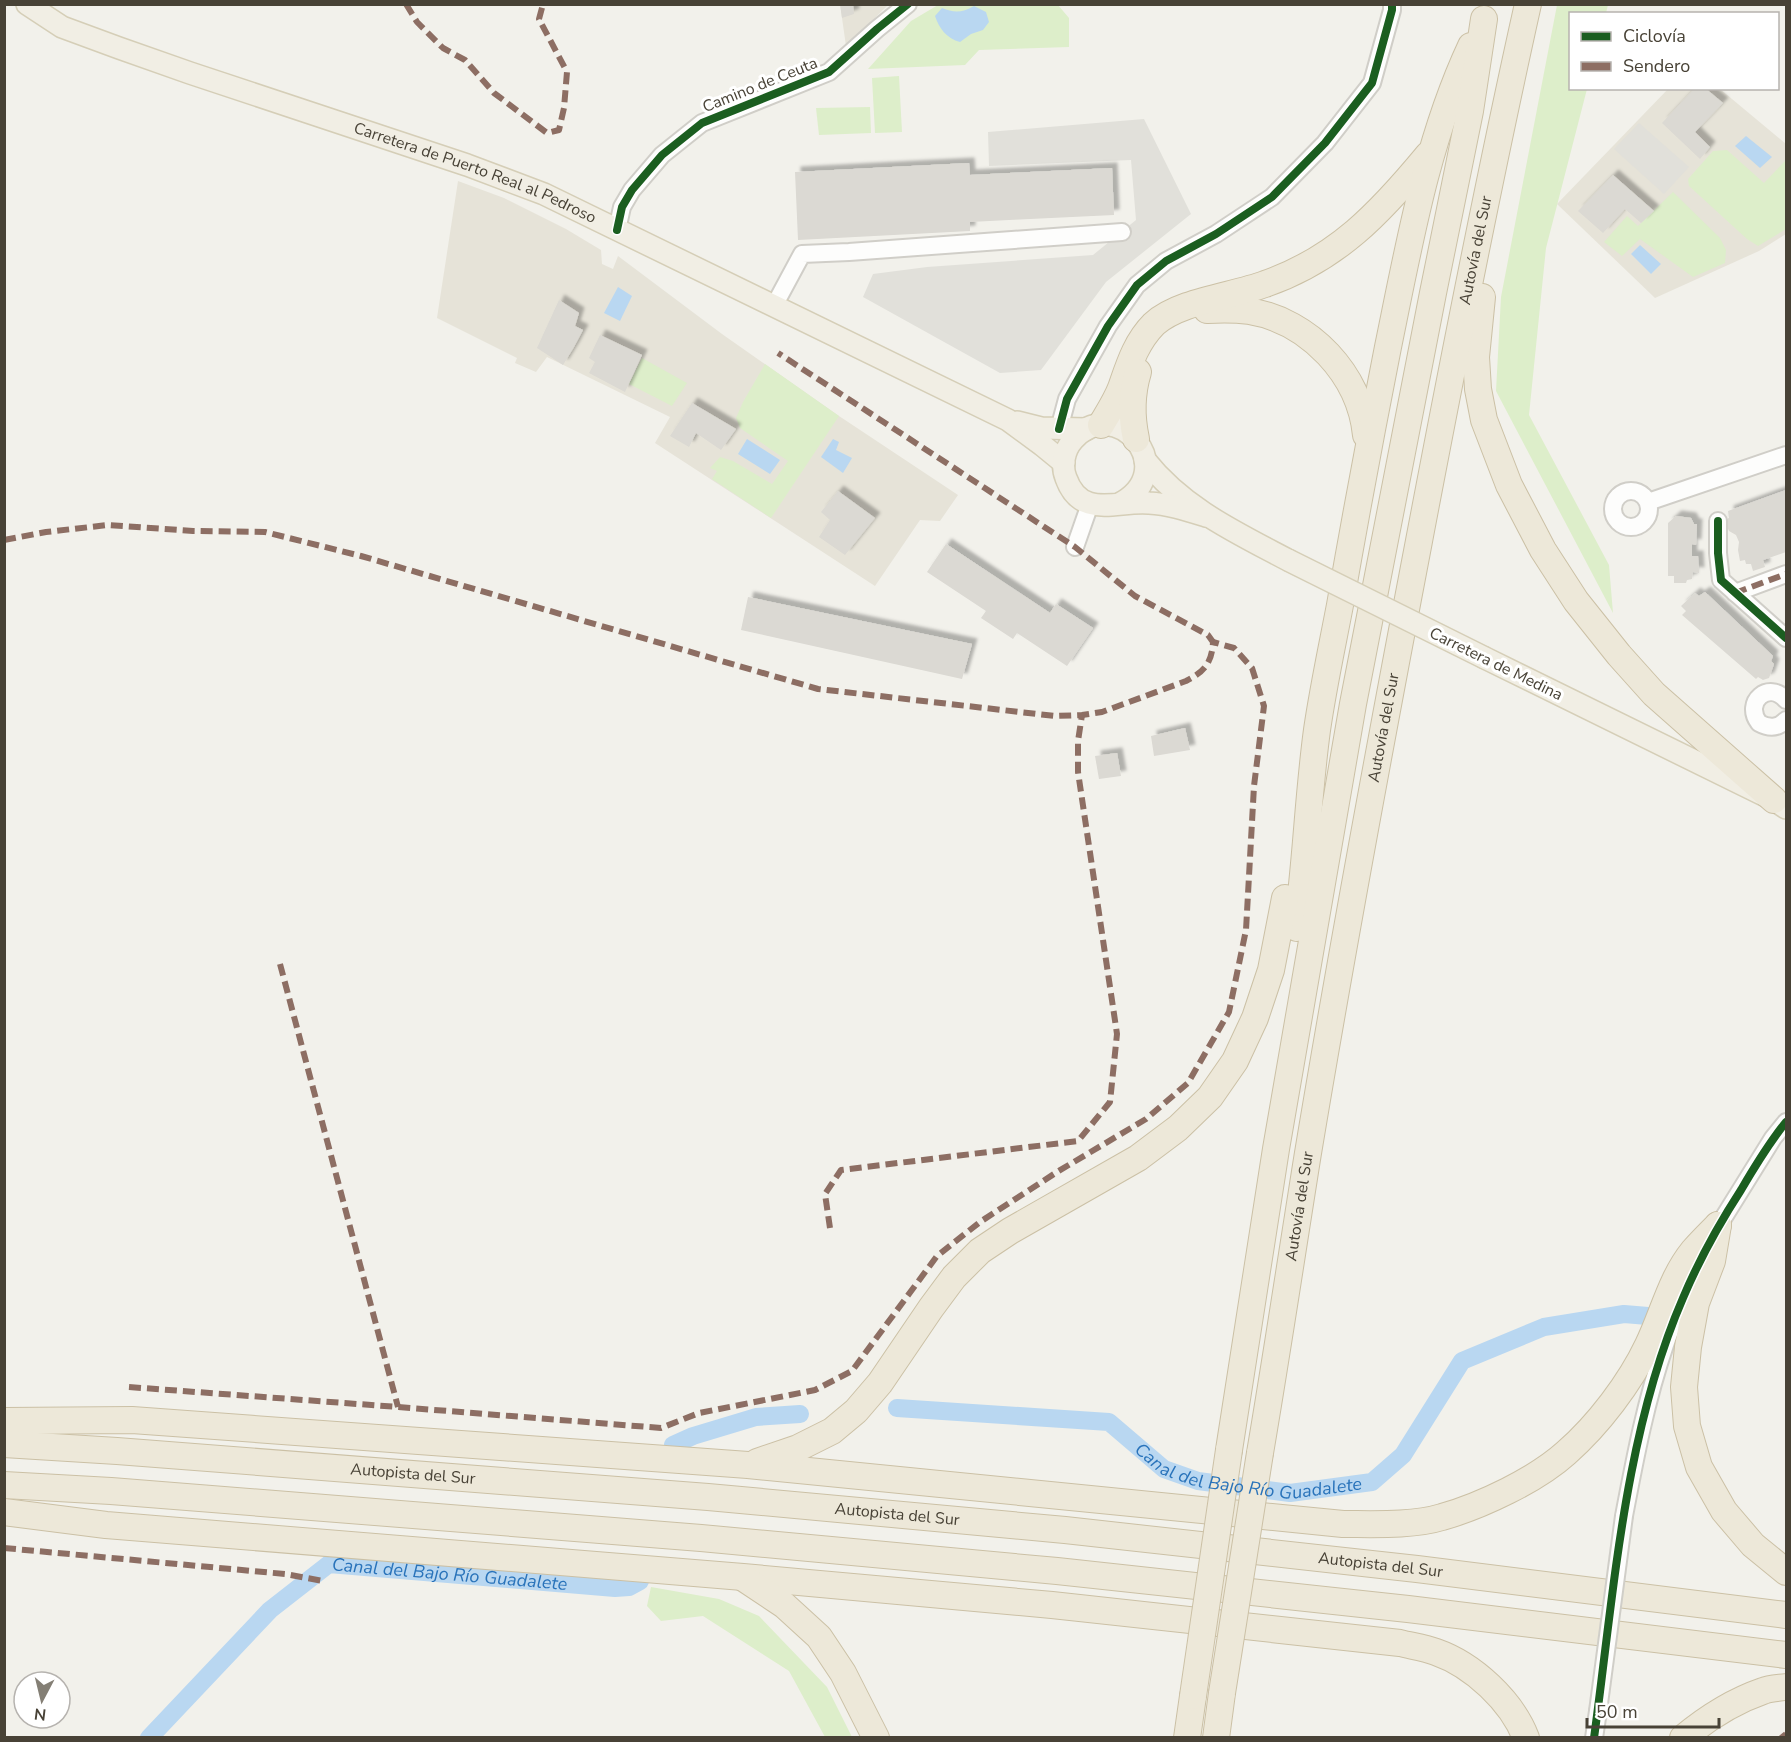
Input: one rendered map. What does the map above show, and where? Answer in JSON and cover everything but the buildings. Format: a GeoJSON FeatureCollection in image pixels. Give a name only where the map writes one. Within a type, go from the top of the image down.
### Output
{"type":"FeatureCollection","features":[{"type":"Feature","properties":{"kind":"highway","name":"Autovía del Sur"},"geometry":{"type":"LineString","coordinates":[[1216,1737],[1308,1155],[1346,932],[1395,665],[1497,145],[1528,4]]}},
{"type":"Feature","properties":{"kind":"highway","name":"Autovía del Sur"},"geometry":{"type":"LineString","coordinates":[[1187,1737],[1276,1149],[1353,704],[1470,111],[1486,12]]}},
{"type":"Feature","properties":{"kind":"highway"},"geometry":{"type":"LineString","coordinates":[[1276,1149],[1279,1049],[1304,874],[1308,808],[1318,728],[1367,451],[1400,290],[1432,151],[1458,74],[1486,12]]}},
{"type":"Feature","properties":{"kind":"highway"},"geometry":{"type":"LineString","coordinates":[[1497,145],[1494,240],[1480,306],[1476,357],[1478,389],[1484,420],[1509,485],[1543,550],[1576,601],[1619,655],[1654,694],[1780,804]]}},
{"type":"Feature","properties":{"kind":"highway"},"geometry":{"type":"LineString","coordinates":[[1094,427],[1120,390],[1133,355],[1155,323],[1173,312],[1264,285],[1298,272],[1326,256],[1353,236],[1382,208],[1432,151]]}},
{"type":"Feature","properties":{"kind":"highway"},"geometry":{"type":"LineString","coordinates":[[1141,450],[1133,420],[1132,399],[1141,359],[1151,342],[1162,328],[1177,319],[1207,310],[1228,309],[1251,311],[1273,318],[1294,328],[1327,353],[1346,377],[1359,402],[1365,423],[1367,451]]}},
{"type":"Feature","properties":{"kind":"highway"},"geometry":{"type":"LineString","coordinates":[[748,1465],[798,1448],[832,1431],[856,1411],[880,1383],[954,1277],[980,1251],[1010,1231],[1138,1158],[1178,1128],[1210,1097],[1235,1061],[1256,1018],[1271,970],[1295,845],[1308,808]]}},
{"type":"Feature","properties":{"kind":"highway"},"geometry":{"type":"LineString","coordinates":[[4,1421],[132,1420],[748,1465],[1342,1524],[1393,1524],[1440,1518],[1480,1503],[1526,1481],[1566,1453],[1624,1388],[1648,1345],[1684,1265],[1693,1251],[1718,1225]]}},
{"type":"Feature","properties":{"kind":"highway"},"geometry":{"type":"LineString","coordinates":[[1718,1225],[1712,1261],[1696,1303],[1688,1347],[1684,1387],[1687,1426],[1699,1467],[1724,1511],[1753,1545],[1786,1572]]}},
{"type":"Feature","properties":{"kind":"highway","name":"Autopista del Sur"},"geometry":{"type":"LineString","coordinates":[[4,1444],[708,1497],[1065,1530],[1417,1569],[1786,1615]]}},
{"type":"Feature","properties":{"kind":"highway"},"geometry":{"type":"LineString","coordinates":[[4,1485],[134,1493],[701,1538],[1058,1571],[1420,1610],[1786,1655]]}},
{"type":"Feature","properties":{"kind":"highway"},"geometry":{"type":"LineString","coordinates":[[4,1512],[106,1525],[1052,1605],[1400,1643],[1438,1653],[1472,1671],[1498,1694],[1522,1726],[1526,1737]]}},
{"type":"Feature","properties":{"kind":"highway"},"geometry":{"type":"LineString","coordinates":[[742,1577],[784,1605],[819,1637],[843,1673],[876,1737]]}},
{"type":"Feature","properties":{"kind":"highway"},"geometry":{"type":"LineString","coordinates":[[1683,1737],[1730,1706],[1764,1690],[1786,1687]]}},
{"type":"Feature","properties":{"kind":"main road","name":"Carretera de Puerto Real al Pedroso"},"geometry":{"type":"LineString","coordinates":[[27,4],[62,27],[190,74],[467,165],[544,194],[1008,420]]}},
{"type":"Feature","properties":{"kind":"main road"},"geometry":{"type":"LineString","coordinates":[[1008,420],[1041,428],[1114,426],[1127,431],[1160,478],[1206,516]]}},
{"type":"Feature","properties":{"kind":"main road"},"geometry":{"type":"LineString","coordinates":[[1008,420],[1064,463]]}},
{"type":"Feature","properties":{"kind":"main road"},"geometry":{"type":"LineString","coordinates":[[1094,427],[1078,435],[1070,443],[1066,452],[1065,476],[1070,488],[1078,497],[1090,504],[1100,506],[1145,502],[1174,505],[1206,516]]}},
{"type":"Feature","properties":{"kind":"main road"},"geometry":{"type":"LineString","coordinates":[[1119,504],[1129,499],[1138,489],[1146,471],[1141,450]]}},
{"type":"Feature","properties":{"kind":"main road","name":"Carretera de Medina"},"geometry":{"type":"LineString","coordinates":[[1206,516],[1389,612],[1780,804]]}},
{"type":"Feature","properties":{"kind":"street","name":"Camino de Ceuta"},"geometry":{"type":"LineString","coordinates":[[617,230],[622,207],[632,190],[662,155],[702,123],[829,72],[908,4]]}},
{"type":"Feature","properties":{"kind":"street"},"geometry":{"type":"LineString","coordinates":[[1059,429],[1067,399],[1108,326],[1137,285],[1166,261],[1216,234],[1272,197],[1325,143],[1372,83],[1392,4]]}},
{"type":"Feature","properties":{"kind":"street"},"geometry":{"type":"LineString","coordinates":[[774,306],[802,254],[1122,232]]}},
{"type":"Feature","properties":{"kind":"street"},"geometry":{"type":"LineString","coordinates":[[1648,502],[1786,455]]}},
{"type":"Feature","properties":{"kind":"street"},"geometry":{"type":"LineString","coordinates":[[1075,547],[1090,504]]}},
{"type":"Feature","properties":{"kind":"street"},"geometry":{"type":"LineString","coordinates":[[1718,521],[1721,580],[1786,638]]}},
{"type":"Feature","properties":{"kind":"street"},"geometry":{"type":"LineString","coordinates":[[1735,593],[1786,574]]}},
{"type":"Feature","properties":{"kind":"street"},"geometry":{"type":"LineString","coordinates":[[1786,698],[1775,692],[1764,693],[1756,701],[1754,713],[1760,723],[1771,728],[1777,727],[1786,720]]}},
{"type":"Feature","properties":{"kind":"street"},"geometry":{"type":"LineString","coordinates":[[1594,1737],[1624,1516],[1650,1395],[1665,1346],[1682,1299],[1718,1225],[1773,1138],[1786,1122]]}},
{"type":"Feature","properties":{"kind":"shaded area"},"geometry":{"type":"Polygon","coordinates":[[[840,4],[888,5],[846,46],[840,4]]]}},
{"type":"Feature","properties":{"kind":"shaded area"},"geometry":{"type":"Polygon","coordinates":[[[1667,90],[1721,90],[1786,144],[1786,234],[1759,251],[1655,298],[1557,204],[1667,90]]]}},
{"type":"Feature","properties":{"kind":"shaded area"},"geometry":{"type":"Polygon","coordinates":[[[1144,119],[1191,214],[1106,282],[1041,370],[1000,373],[863,297],[873,274],[927,267],[1093,255],[1136,220],[1131,160],[989,166],[988,132],[1144,119]]]}},
{"type":"Feature","properties":{"kind":"shaded area"},"geometry":{"type":"Polygon","coordinates":[[[1639,123],[1689,167],[1664,194],[1614,149],[1639,123]]]}},
{"type":"Feature","properties":{"kind":"shaded area"},"geometry":{"type":"Polygon","coordinates":[[[458,181],[504,198],[566,229],[601,250],[602,264],[613,269],[618,256],[722,334],[839,416],[958,495],[940,521],[920,520],[875,586],[655,443],[670,417],[547,357],[536,372],[515,363],[517,358],[437,318],[458,181]]]}},
{"type":"Feature","properties":{"kind":"green space"},"geometry":{"type":"Polygon","coordinates":[[[938,5],[1058,5],[1069,18],[1069,47],[979,50],[965,65],[868,69],[911,21],[938,5]]]}},
{"type":"Feature","properties":{"kind":"green space"},"geometry":{"type":"Polygon","coordinates":[[[1557,5],[1608,5],[1606,12],[1569,12],[1569,90],[1587,90],[1546,248],[1529,415],[1609,565],[1613,613],[1496,391],[1501,297],[1557,5]]]}},
{"type":"Feature","properties":{"kind":"green space"},"geometry":{"type":"Polygon","coordinates":[[[899,76],[902,132],[875,133],[872,78],[899,76]]]}},
{"type":"Feature","properties":{"kind":"green space"},"geometry":{"type":"Polygon","coordinates":[[[870,107],[871,133],[819,135],[816,108],[870,107]]]}},
{"type":"Feature","properties":{"kind":"green space"},"geometry":{"type":"Polygon","coordinates":[[[1727,150],[1764,183],[1786,160],[1786,229],[1758,246],[1747,239],[1689,186],[1688,179],[1713,151],[1727,150]]]}},
{"type":"Feature","properties":{"kind":"green space"},"geometry":{"type":"Polygon","coordinates":[[[1673,192],[1720,238],[1726,250],[1725,263],[1693,277],[1640,239],[1622,256],[1604,242],[1627,216],[1638,226],[1673,192]]]}},
{"type":"Feature","properties":{"kind":"green space"},"geometry":{"type":"Polygon","coordinates":[[[642,358],[687,383],[672,406],[629,384],[642,358]]]}},
{"type":"Feature","properties":{"kind":"green space"},"geometry":{"type":"Polygon","coordinates":[[[765,364],[839,416],[771,518],[712,479],[717,471],[710,468],[720,457],[733,461],[772,484],[788,461],[740,428],[736,418],[765,364]]]}},
{"type":"Feature","properties":{"kind":"green space"},"geometry":{"type":"Polygon","coordinates":[[[651,1587],[719,1599],[759,1616],[827,1687],[852,1737],[825,1737],[789,1671],[703,1616],[661,1621],[647,1606],[651,1587]]]}},
{"type":"Feature","properties":{"kind":"water"},"geometry":{"type":"Polygon","coordinates":[[[974,6],[986,12],[989,22],[983,30],[971,34],[960,42],[944,32],[935,16],[942,8],[958,12],[974,6]]]}},
{"type":"Feature","properties":{"kind":"water"},"geometry":{"type":"Polygon","coordinates":[[[1746,136],[1772,157],[1760,168],[1735,146],[1746,136]]]}},
{"type":"Feature","properties":{"kind":"water"},"geometry":{"type":"Polygon","coordinates":[[[1640,245],[1661,264],[1651,274],[1631,254],[1640,245]]]}},
{"type":"Feature","properties":{"kind":"water"},"geometry":{"type":"Polygon","coordinates":[[[618,287],[632,296],[620,321],[604,313],[618,287]]]}},
{"type":"Feature","properties":{"kind":"water"},"geometry":{"type":"Polygon","coordinates":[[[747,439],[780,460],[770,474],[738,454],[747,439]]]}},
{"type":"Feature","properties":{"kind":"water"},"geometry":{"type":"Polygon","coordinates":[[[833,439],[839,442],[836,450],[852,458],[843,473],[821,457],[833,439]]]}},
{"type":"Feature","properties":{"kind":"waterway","name":"Canal del Bajo Río Guadalete"},"geometry":{"type":"LineString","coordinates":[[897,1408],[1109,1422],[1164,1469],[1198,1481],[1290,1493],[1372,1482],[1403,1455],[1462,1361],[1544,1327],[1624,1314],[1648,1316]]}},
{"type":"Feature","properties":{"kind":"waterway","name":"Canal del Bajo Río Guadalete"},"geometry":{"type":"LineString","coordinates":[[673,1445],[693,1436],[756,1417],[800,1414]]}},
{"type":"Feature","properties":{"kind":"waterway","name":"Canal del Bajo Río Guadalete"},"geometry":{"type":"LineString","coordinates":[[149,1738],[270,1610],[329,1564],[615,1588],[629,1587],[640,1581]]}},
{"type":"Feature","properties":{"kind":"marked path"},"geometry":{"type":"LineString","coordinates":[[406,4],[417,22],[443,48],[465,60],[494,93],[547,133],[559,130],[564,108],[567,72],[539,19],[543,4]]}},
{"type":"Feature","properties":{"kind":"marked path"},"geometry":{"type":"LineString","coordinates":[[4,540],[46,532],[108,525],[193,531],[265,532],[361,556],[818,689],[1055,716],[1102,712],[1186,681],[1206,666],[1211,656],[1213,642],[1208,635],[1135,596],[1075,547],[778,353]]}},
{"type":"Feature","properties":{"kind":"marked path"},"geometry":{"type":"LineString","coordinates":[[1735,593],[1786,574]]}},
{"type":"Feature","properties":{"kind":"marked path"},"geometry":{"type":"LineString","coordinates":[[129,1387],[661,1428],[699,1413],[815,1390],[852,1371],[937,1256],[980,1222],[1057,1172],[1146,1119],[1188,1083],[1229,1012],[1246,930],[1254,786],[1264,706],[1252,668],[1234,648],[1213,642]]}},
{"type":"Feature","properties":{"kind":"marked path"},"geometry":{"type":"LineString","coordinates":[[830,1228],[825,1194],[841,1170],[1078,1141],[1110,1102],[1117,1034],[1078,772],[1078,741],[1082,715]]}},
{"type":"Feature","properties":{"kind":"marked path"},"geometry":{"type":"LineString","coordinates":[[280,964],[398,1407]]}},
{"type":"Feature","properties":{"kind":"marked path"},"geometry":{"type":"LineString","coordinates":[[4,1548],[285,1574],[323,1581]]}},
{"type":"Feature","properties":{"kind":"marked path"},"geometry":{"type":"LineString","coordinates":[[1781,1738],[1786,1734]]}},
{"type":"Feature","properties":{"kind":"cycle path"},"geometry":{"type":"LineString","coordinates":[[617,230],[622,207],[632,190],[662,155],[702,123],[829,72],[908,4]]}},
{"type":"Feature","properties":{"kind":"cycle path"},"geometry":{"type":"LineString","coordinates":[[1059,429],[1067,399],[1108,326],[1137,285],[1166,261],[1216,234],[1272,197],[1325,143],[1372,83],[1392,4]]}},
{"type":"Feature","properties":{"kind":"cycle path"},"geometry":{"type":"LineString","coordinates":[[1718,521],[1721,580],[1786,638]]}},
{"type":"Feature","properties":{"kind":"cycle path"},"geometry":{"type":"LineString","coordinates":[[1594,1738],[1624,1514],[1634,1458],[1663,1350],[1683,1298],[1710,1242],[1757,1163],[1786,1122]]}}]}
